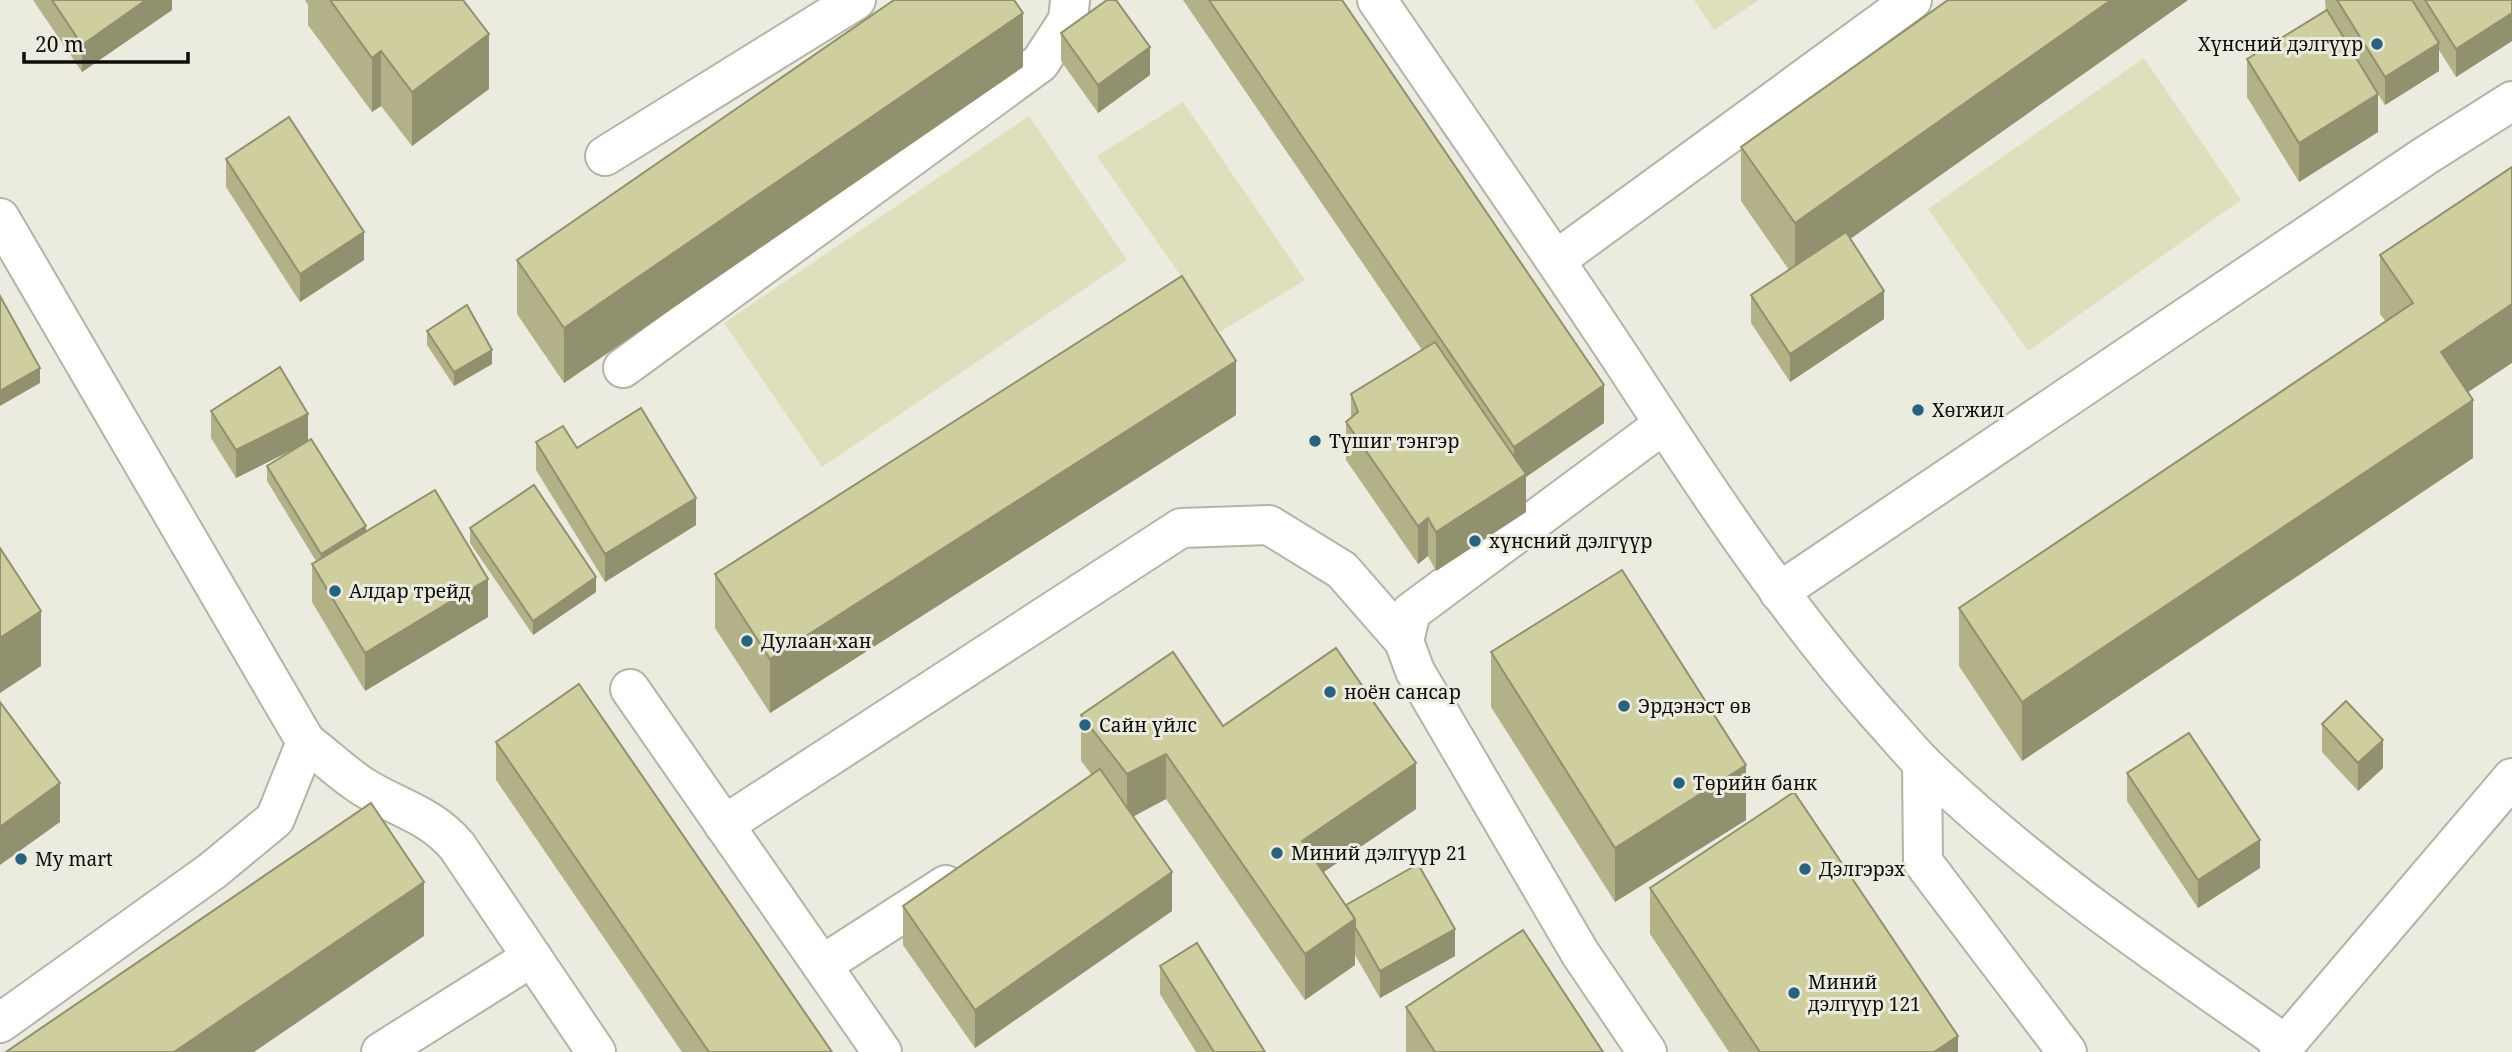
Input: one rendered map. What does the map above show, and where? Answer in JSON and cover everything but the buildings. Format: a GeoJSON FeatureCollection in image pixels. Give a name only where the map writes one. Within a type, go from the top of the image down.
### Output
{"type":"FeatureCollection","features":[{"type":"Feature","properties":{"kind":"street"},"geometry":{"type":"LineString","coordinates":[[605,156],[856,0]]}},
{"type":"Feature","properties":{"kind":"street"},"geometry":{"type":"LineString","coordinates":[[623,368],[1040,63],[1068,20],[1070,0]]}},
{"type":"Feature","properties":{"kind":"street"},"geometry":{"type":"LineString","coordinates":[[1377,0],[1779,592],[1850,682],[1922,763],[1993,828],[2067,887],[2282,1048],[2512,778]]}},
{"type":"Feature","properties":{"kind":"street"},"geometry":{"type":"LineString","coordinates":[[1556,260],[1912,0]]}},
{"type":"Feature","properties":{"kind":"street"},"geometry":{"type":"LineString","coordinates":[[1779,592],[2425,156],[2512,101]]}},
{"type":"Feature","properties":{"kind":"street"},"geometry":{"type":"LineString","coordinates":[[2,229],[306,742],[361,785],[417,813],[445,832],[596,1052]]}},
{"type":"Feature","properties":{"kind":"street"},"geometry":{"type":"LineString","coordinates":[[1404,641],[1411,612],[1664,424]]}},
{"type":"Feature","properties":{"kind":"street"},"geometry":{"type":"LineString","coordinates":[[724,825],[1181,527],[1269,525],[1342,570],[1404,641],[1415,671],[1580,953],[1647,1052]]}},
{"type":"Feature","properties":{"kind":"street"},"geometry":{"type":"LineString","coordinates":[[630,688],[883,1052]]}},
{"type":"Feature","properties":{"kind":"street"},"geometry":{"type":"LineString","coordinates":[[0,1023],[212,871],[275,819],[306,742]]}},
{"type":"Feature","properties":{"kind":"street"},"geometry":{"type":"LineString","coordinates":[[1922,763],[1923,862],[2067,1052]]}},
{"type":"Feature","properties":{"kind":"street"},"geometry":{"type":"LineString","coordinates":[[822,965],[971,869]]}},
{"type":"Feature","properties":{"kind":"street"},"geometry":{"type":"LineString","coordinates":[[381,1052],[532,957]]}},
{"type":"Feature","properties":{"kind":"green space"},"geometry":{"type":"Polygon","coordinates":[[[1694,0],[1759,0],[1714,30],[1694,0]]]}},
{"type":"Feature","properties":{"kind":"green space"},"geometry":{"type":"Polygon","coordinates":[[[2144,58],[2241,200],[2028,351],[1928,209],[2144,58]]]}},
{"type":"Feature","properties":{"kind":"green space"},"geometry":{"type":"Polygon","coordinates":[[[1183,102],[1305,280],[1220,332],[1097,156],[1183,102]]]}},
{"type":"Feature","properties":{"kind":"green space"},"geometry":{"type":"Polygon","coordinates":[[[1029,116],[1127,260],[822,467],[724,323],[1029,116]]]}},
{"type":"Feature","properties":{"kind":"place","name":"Хүнсний дэлгүүр"},"geometry":{"type":"Point","coordinates":[2377,44]}},
{"type":"Feature","properties":{"kind":"place","name":"Хөгжил"},"geometry":{"type":"Point","coordinates":[1918,410]}},
{"type":"Feature","properties":{"kind":"place","name":"Түшиг тэнгэр"},"geometry":{"type":"Point","coordinates":[1315,441]}},
{"type":"Feature","properties":{"kind":"place","name":"хүнсний дэлгүүр"},"geometry":{"type":"Point","coordinates":[1475,541]}},
{"type":"Feature","properties":{"kind":"place","name":"Алдар трейд"},"geometry":{"type":"Point","coordinates":[335,591]}},
{"type":"Feature","properties":{"kind":"place","name":"Дулаан хан"},"geometry":{"type":"Point","coordinates":[747,641]}},
{"type":"Feature","properties":{"kind":"place","name":"ноён сансар"},"geometry":{"type":"Point","coordinates":[1330,692]}},
{"type":"Feature","properties":{"kind":"place","name":"Эрдэнэст өв"},"geometry":{"type":"Point","coordinates":[1624,706]}},
{"type":"Feature","properties":{"kind":"place","name":"Сайн үйлс"},"geometry":{"type":"Point","coordinates":[1085,725]}},
{"type":"Feature","properties":{"kind":"place","name":"Төрийн банк"},"geometry":{"type":"Point","coordinates":[1679,783]}},
{"type":"Feature","properties":{"kind":"place","name":"Миний дэлгүүр 21"},"geometry":{"type":"Point","coordinates":[1277,853]}},
{"type":"Feature","properties":{"kind":"place","name":"My mart"},"geometry":{"type":"Point","coordinates":[21,859]}},
{"type":"Feature","properties":{"kind":"place","name":"Дэлгэрэх"},"geometry":{"type":"Point","coordinates":[1805,869]}},
{"type":"Feature","properties":{"kind":"place","name":"Миний дэлгүүр 121"},"geometry":{"type":"Point","coordinates":[1794,993]}}]}
